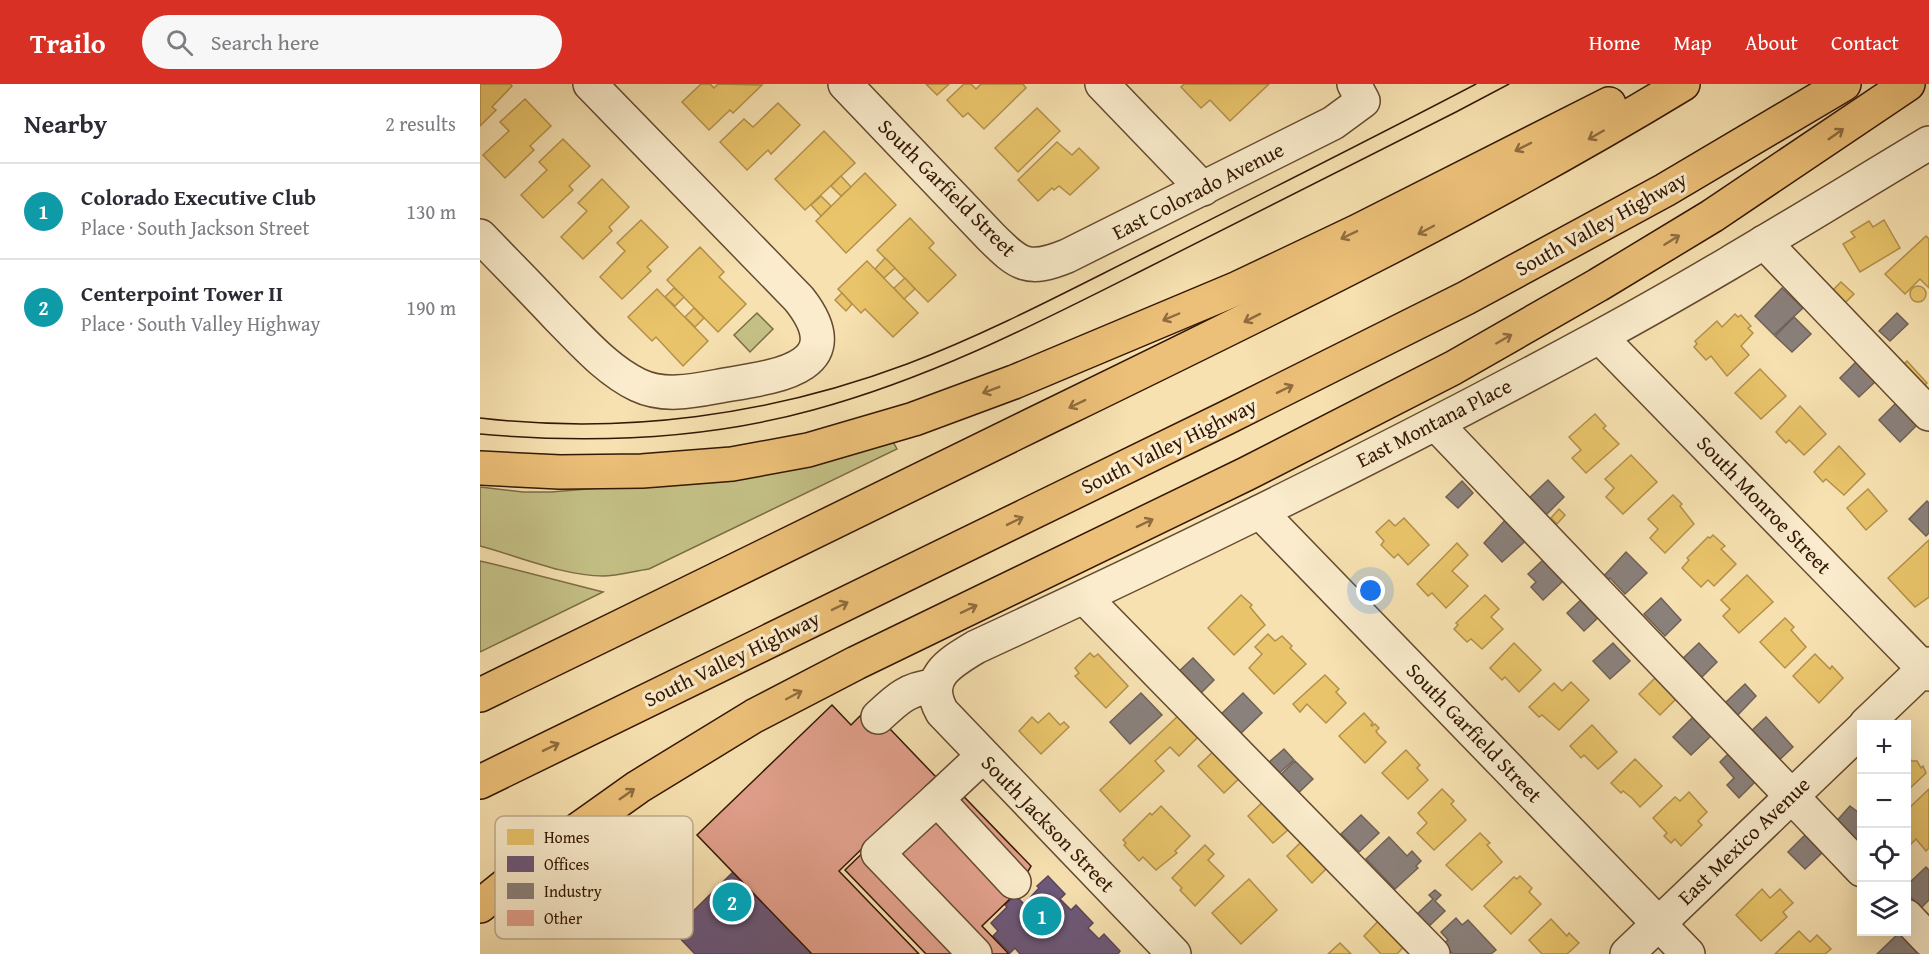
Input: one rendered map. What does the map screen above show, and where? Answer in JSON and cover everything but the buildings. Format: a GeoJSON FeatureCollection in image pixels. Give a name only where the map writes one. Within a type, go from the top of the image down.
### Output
{"type":"FeatureCollection","features":[{"type":"Feature","properties":{"kind":"highway"},"geometry":{"type":"LineString","coordinates":[[490,469],[560,472],[631,471],[732,464],[808,450],[914,419],[1014,382],[1238,288],[1650,84]]}},
{"type":"Feature","properties":{"kind":"highway"},"geometry":{"type":"LineString","coordinates":[[480,695],[1372,258],[1546,164],[1683,84]]}},
{"type":"Feature","properties":{"kind":"highway","name":"South Valley Highway"},"geometry":{"type":"LineString","coordinates":[[488,778],[1226,418],[1466,298],[1665,190],[1844,84]]}},
{"type":"Feature","properties":{"kind":"highway"},"geometry":{"type":"LineString","coordinates":[[597,816],[638,787],[754,717],[837,673],[1246,474],[1453,368],[1598,285],[1712,216],[1908,84]]}},
{"type":"Feature","properties":{"kind":"highway"},"geometry":{"type":"LineString","coordinates":[[480,906],[495,894]]}},
{"type":"Feature","properties":{"kind":"street"},"geometry":{"type":"LineString","coordinates":[[480,236],[613,371],[638,386],[657,392],[683,392],[763,379],[788,373],[801,367],[812,355],[817,333],[811,315],[799,299],[590,84]]}},
{"type":"Feature","properties":{"kind":"street","name":"South Garfield Street"},"geometry":{"type":"LineString","coordinates":[[844,84],[991,237],[1016,259],[1026,264]]}},
{"type":"Feature","properties":{"kind":"street"},"geometry":{"type":"LineString","coordinates":[[1102,84],[1203,189]]}},
{"type":"Feature","properties":{"kind":"street","name":"East Colorado Avenue"},"geometry":{"type":"LineString","coordinates":[[1026,264],[1042,264],[1067,256],[1333,123],[1359,92]]}},
{"type":"Feature","properties":{"kind":"street","name":"East Montana Place"},"geometry":{"type":"LineString","coordinates":[[934,686],[946,668],[968,652],[1260,512],[1436,424],[1600,337],[1929,143]]}},
{"type":"Feature","properties":{"kind":"street"},"geometry":{"type":"LineString","coordinates":[[1764,242],[1929,414]]}},
{"type":"Feature","properties":{"kind":"street","name":"South Monroe Street"},"geometry":{"type":"LineString","coordinates":[[1600,337],[1927,669]]}},
{"type":"Feature","properties":{"kind":"street"},"geometry":{"type":"LineString","coordinates":[[1436,424],[1857,865]]}},
{"type":"Feature","properties":{"kind":"street","name":"South Garfield Street"},"geometry":{"type":"LineString","coordinates":[[1260,512],[1688,954]]}},
{"type":"Feature","properties":{"kind":"street"},"geometry":{"type":"LineString","coordinates":[[1084,597],[1433,954]]}},
{"type":"Feature","properties":{"kind":"street"},"geometry":{"type":"LineString","coordinates":[[1870,720],[1927,669]]}},
{"type":"Feature","properties":{"kind":"street"},"geometry":{"type":"LineString","coordinates":[[878,717],[899,697],[916,688],[934,686]]}},
{"type":"Feature","properties":{"kind":"street","name":"South Jackson Street"},"geometry":{"type":"LineString","coordinates":[[934,686],[934,695],[942,712],[1174,954]]}},
{"type":"Feature","properties":{"kind":"street","name":"East Mexico Avenue"},"geometry":{"type":"LineString","coordinates":[[1627,954],[1857,734]]}},
{"type":"Feature","properties":{"kind":"street"},"geometry":{"type":"LineString","coordinates":[[975,954],[878,853],[983,756]]}},
{"type":"Feature","properties":{"kind":"street"},"geometry":{"type":"LineString","coordinates":[[937,799],[1014,882]]}},
{"type":"Feature","properties":{"kind":"street"},"geometry":{"type":"LineString","coordinates":[[1911,921],[1929,940]]}},
{"type":"Feature","properties":{"kind":"shaded area"},"geometry":{"type":"Polygon","coordinates":[[[757,313],[773,329],[750,352],[734,335],[757,313]]]}},
{"type":"Feature","properties":{"kind":"shaded area"},"geometry":{"type":"Polygon","coordinates":[[[892,440],[897,449],[649,569],[609,576],[573,573],[480,546],[480,487],[523,492],[551,492],[623,486],[892,440]]]}},
{"type":"Feature","properties":{"kind":"shaded area"},"geometry":{"type":"Polygon","coordinates":[[[480,561],[493,564],[603,592],[480,652],[480,561]]]}},
{"type":"Feature","properties":{"kind":"tram line"},"geometry":{"type":"LineString","coordinates":[[480,418],[534,423],[643,422],[750,408],[856,382],[939,351],[1035,307],[1476,84]]}},
{"type":"Feature","properties":{"kind":"tram line"},"geometry":{"type":"LineString","coordinates":[[480,434],[606,439],[689,433],[772,420],[856,397],[938,367],[1019,331],[1509,84]]}},
{"type":"Feature","properties":{"kind":"place","name":"Centerpoint Tower II"},"geometry":{"type":"Point","coordinates":[732,902]}},
{"type":"Feature","properties":{"kind":"place","name":"Colorado Executive Club"},"geometry":{"type":"Point","coordinates":[1042,916]}}]}
